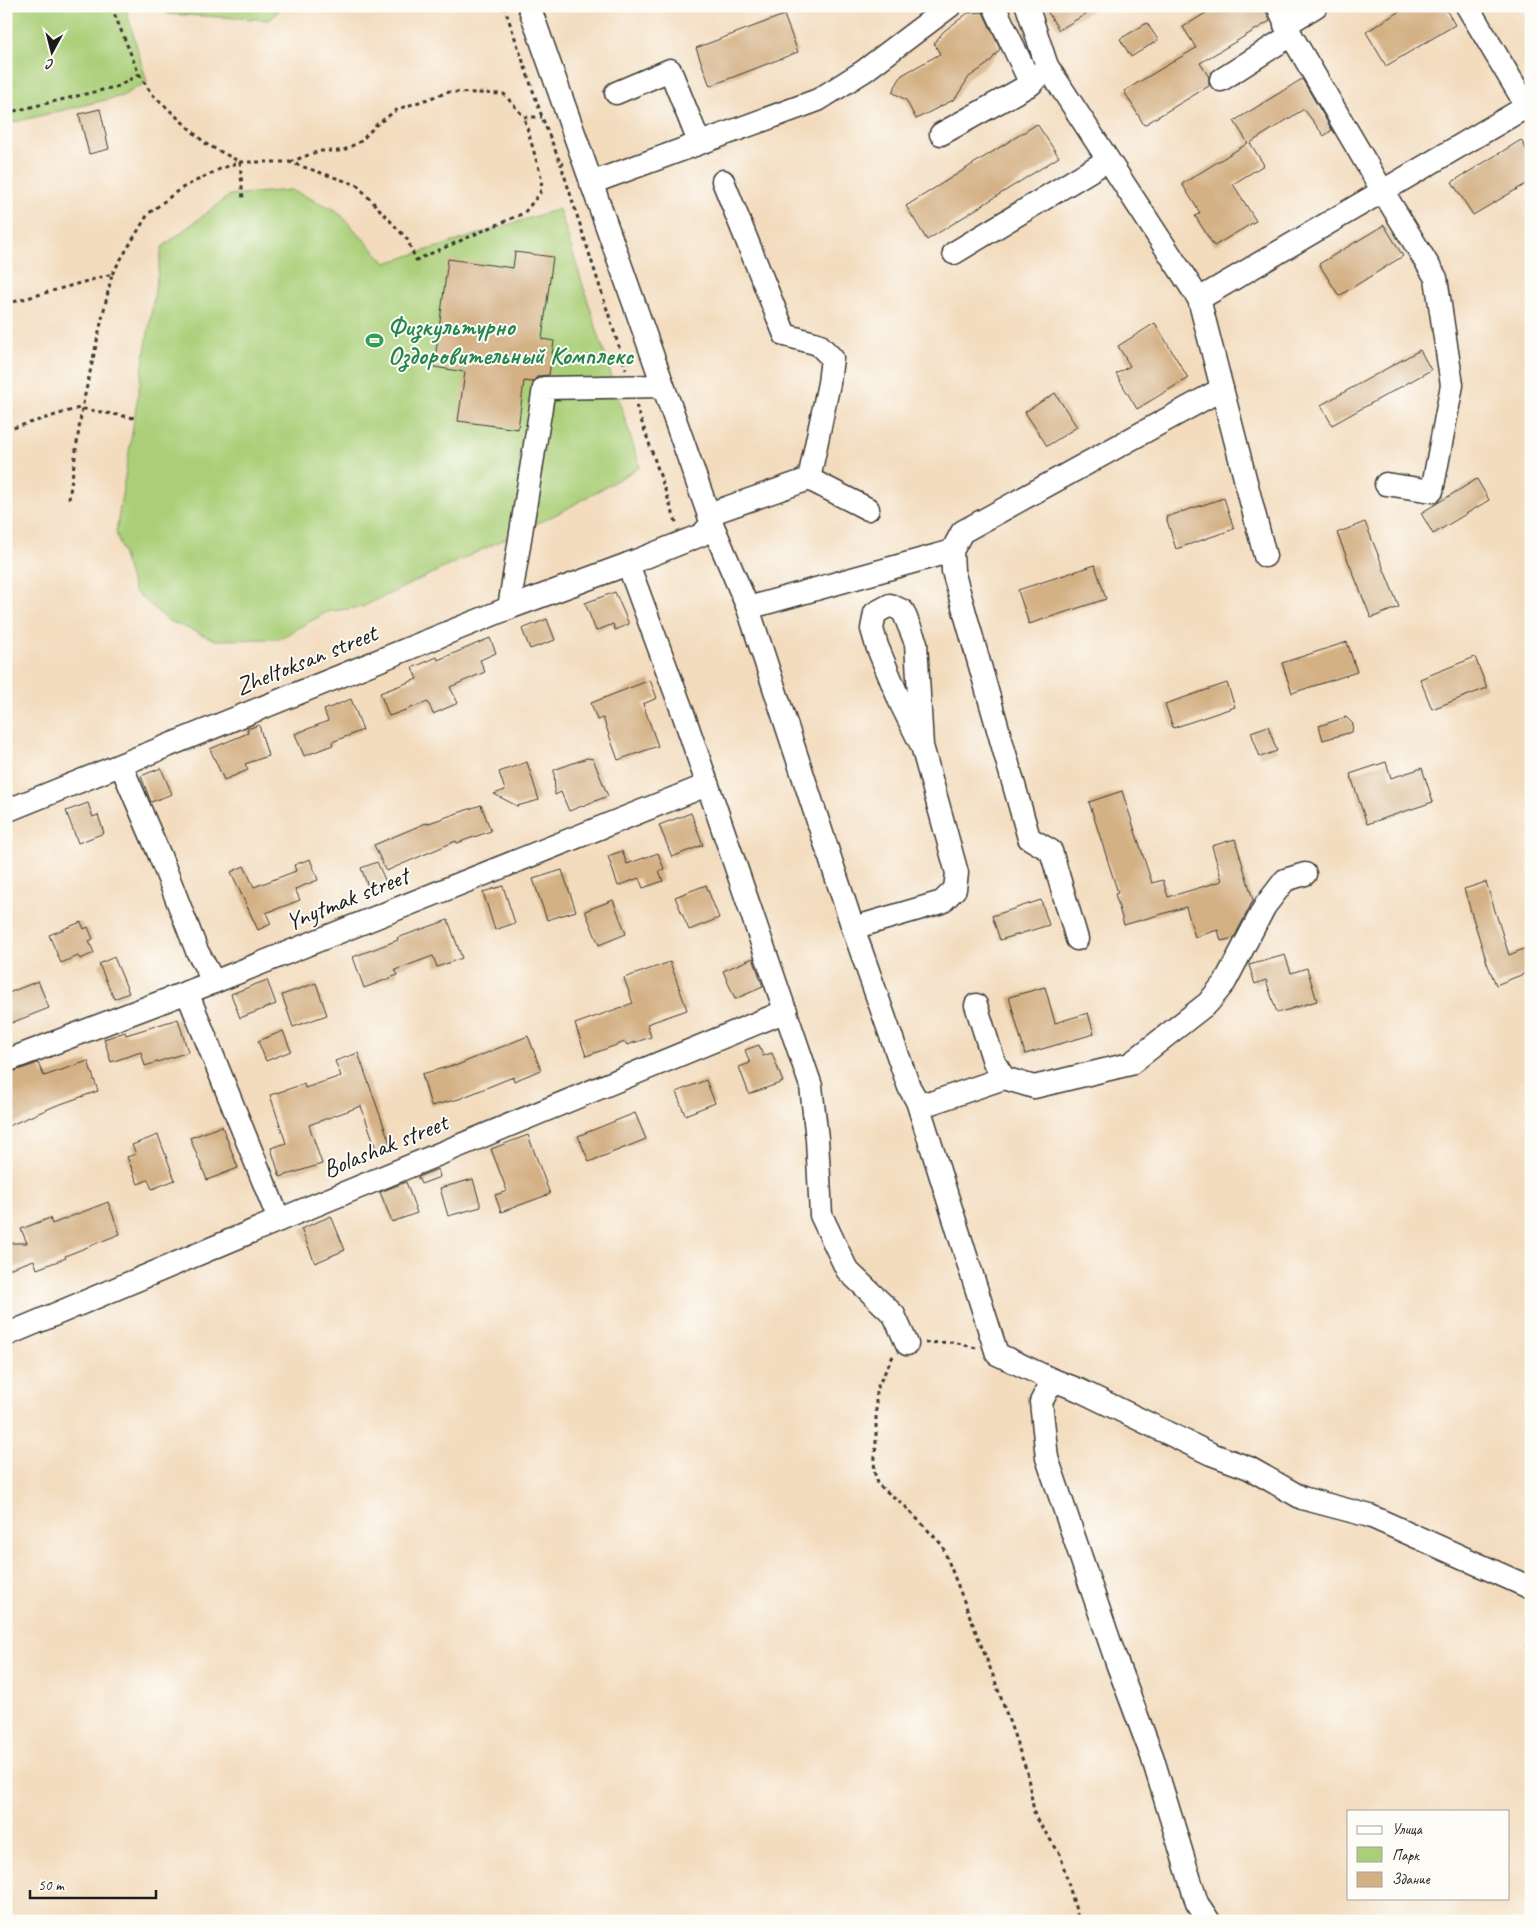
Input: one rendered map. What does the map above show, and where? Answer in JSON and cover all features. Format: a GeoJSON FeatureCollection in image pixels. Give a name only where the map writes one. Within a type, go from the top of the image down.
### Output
{"type":"FeatureCollection","features":[{"type":"Feature","properties":{"kind":"street"},"geometry":{"type":"LineString","coordinates":[[529,6],[710,519],[748,608],[854,928],[909,1087],[917,1101],[997,1354],[1079,1390],[1211,1454],[1249,1468],[1302,1498],[1370,1516],[1531,1588]]}},
{"type":"Feature","properties":{"kind":"street"},"geometry":{"type":"LineString","coordinates":[[591,183],[818,100],[864,71],[950,6]]}},
{"type":"Feature","properties":{"kind":"street"},"geometry":{"type":"LineString","coordinates":[[994,6],[1031,84]]}},
{"type":"Feature","properties":{"kind":"street"},"geometry":{"type":"LineString","coordinates":[[1027,6],[1047,66],[1199,299],[1265,556]]}},
{"type":"Feature","properties":{"kind":"street"},"geometry":{"type":"LineString","coordinates":[[1221,80],[1285,22],[1316,6]]}},
{"type":"Feature","properties":{"kind":"street"},"geometry":{"type":"LineString","coordinates":[[1199,299],[1382,190],[1529,107],[1467,6]]}},
{"type":"Feature","properties":{"kind":"street"},"geometry":{"type":"LineString","coordinates":[[1285,22],[1382,190],[1436,278],[1452,386],[1432,491],[1386,484]]}},
{"type":"Feature","properties":{"kind":"street"},"geometry":{"type":"LineString","coordinates":[[941,134],[1031,84],[1047,66]]}},
{"type":"Feature","properties":{"kind":"street"},"geometry":{"type":"LineString","coordinates":[[616,93],[670,70],[699,142]]}},
{"type":"Feature","properties":{"kind":"street"},"geometry":{"type":"LineString","coordinates":[[954,253],[1108,160]]}},
{"type":"Feature","properties":{"kind":"street"},"geometry":{"type":"LineString","coordinates":[[723,181],[785,335],[818,344],[832,358],[829,383],[809,479],[868,509]]}},
{"type":"Feature","properties":{"kind":"street"},"geometry":{"type":"LineString","coordinates":[[509,608],[544,388],[663,386]]}},
{"type":"Feature","properties":{"kind":"street"},"geometry":{"type":"LineString","coordinates":[[1077,939],[1051,851],[1029,838],[952,571],[952,551],[962,532],[1222,389]]}},
{"type":"Feature","properties":{"kind":"street","name":"Zheltoksan street"},"geometry":{"type":"LineString","coordinates":[[6,812],[509,608],[701,535],[710,519],[809,479]]}},
{"type":"Feature","properties":{"kind":"street"},"geometry":{"type":"LineString","coordinates":[[748,608],[952,551]]}},
{"type":"Feature","properties":{"kind":"street"},"geometry":{"type":"LineString","coordinates":[[628,564],[811,1086],[817,1139],[820,1215],[847,1270],[894,1315],[907,1344]]}},
{"type":"Feature","properties":{"kind":"street"},"geometry":{"type":"LineString","coordinates":[[854,928],[942,902],[955,889],[957,873],[922,746],[885,668],[872,628],[874,613],[890,605],[903,612],[916,643],[922,746]]}},
{"type":"Feature","properties":{"kind":"street"},"geometry":{"type":"LineString","coordinates":[[121,764],[197,951],[214,982]]}},
{"type":"Feature","properties":{"kind":"street","name":"Ynytmak street"},"geometry":{"type":"LineString","coordinates":[[6,1061],[214,982],[707,785]]}},
{"type":"Feature","properties":{"kind":"street"},"geometry":{"type":"LineString","coordinates":[[917,1101],[931,1102],[1004,1078],[1034,1086],[1130,1064],[1208,1003],[1224,982],[1265,906],[1285,880],[1305,874]]}},
{"type":"Feature","properties":{"kind":"street"},"geometry":{"type":"LineString","coordinates":[[187,992],[278,1220]]}},
{"type":"Feature","properties":{"kind":"street"},"geometry":{"type":"LineString","coordinates":[[976,1005],[994,1062],[1004,1078]]}},
{"type":"Feature","properties":{"kind":"street","name":"Bolashak street"},"geometry":{"type":"LineString","coordinates":[[6,1335],[278,1220],[786,1011]]}},
{"type":"Feature","properties":{"kind":"street"},"geometry":{"type":"LineString","coordinates":[[1053,1380],[1041,1402],[1047,1458],[1117,1663],[1152,1756],[1197,1904],[1209,1921]]}},
{"type":"Feature","properties":{"kind":"path"},"geometry":{"type":"LineString","coordinates":[[111,6],[139,74],[151,93],[206,144],[240,162]]}},
{"type":"Feature","properties":{"kind":"path"},"geometry":{"type":"LineString","coordinates":[[504,6],[560,164],[630,387],[683,542]]}},
{"type":"Feature","properties":{"kind":"path"},"geometry":{"type":"LineString","coordinates":[[6,112],[119,86],[139,74]]}},
{"type":"Feature","properties":{"kind":"path"},"geometry":{"type":"LineString","coordinates":[[69,499],[82,408],[112,274],[148,214],[180,189],[220,169],[240,162],[289,162],[356,185],[407,239],[416,260],[524,213],[540,193],[542,180],[524,117],[504,94],[449,92],[398,110],[376,125],[361,142],[342,151],[319,151],[289,162]]}},
{"type":"Feature","properties":{"kind":"path"},"geometry":{"type":"LineString","coordinates":[[524,117],[542,117]]}},
{"type":"Feature","properties":{"kind":"path"},"geometry":{"type":"LineString","coordinates":[[560,164],[582,157]]}},
{"type":"Feature","properties":{"kind":"path"},"geometry":{"type":"LineString","coordinates":[[240,162],[243,200]]}},
{"type":"Feature","properties":{"kind":"path"},"geometry":{"type":"LineString","coordinates":[[6,304],[112,274]]}},
{"type":"Feature","properties":{"kind":"path"},"geometry":{"type":"LineString","coordinates":[[6,430],[79,408],[134,418]]}},
{"type":"Feature","properties":{"kind":"path"},"geometry":{"type":"LineString","coordinates":[[997,1354],[954,1342],[907,1344],[892,1357],[876,1390],[874,1470],[877,1484],[904,1505],[942,1545],[994,1678],[1026,1772],[1035,1817],[1060,1854],[1079,1921]]}},
{"type":"Feature","properties":{"kind":"path"},"geometry":{"type":"LineString","coordinates":[[1531,1614],[1527,1618],[1527,1655],[1531,1685]]}},
{"type":"Feature","properties":{"kind":"green space"},"geometry":{"type":"Polygon","coordinates":[[[6,6],[125,6],[147,82],[122,96],[6,124],[6,6]]]}},
{"type":"Feature","properties":{"kind":"green space"},"geometry":{"type":"Polygon","coordinates":[[[158,6],[283,6],[270,20],[168,14],[158,6]]]}},
{"type":"Feature","properties":{"kind":"green space","name":"Физкультурно Оздоровительный Комплекс"},"geometry":{"type":"Polygon","coordinates":[[[291,190],[336,210],[386,263],[559,209],[640,467],[561,512],[362,607],[327,612],[279,639],[216,640],[169,621],[134,591],[116,532],[162,247],[230,195],[291,190]]]}},
{"type":"Feature","properties":{"kind":"building"},"geometry":{"type":"Polygon","coordinates":[[[1044,6],[1099,6],[1059,30],[1044,6]]]}},
{"type":"Feature","properties":{"kind":"building"},"geometry":{"type":"Polygon","coordinates":[[[1217,6],[1264,6],[1270,21],[1200,63],[1209,77],[1209,86],[1144,125],[1124,91],[1196,48],[1183,27],[1217,6]]]}},
{"type":"Feature","properties":{"kind":"building"},"geometry":{"type":"Polygon","coordinates":[[[1408,6],[1444,6],[1455,25],[1386,66],[1366,32],[1408,6]]]}},
{"type":"Feature","properties":{"kind":"building"},"geometry":{"type":"Polygon","coordinates":[[[983,12],[1000,49],[989,63],[969,77],[955,99],[916,119],[906,100],[892,92],[902,75],[940,54],[934,43],[944,31],[968,13],[983,12]]]}},
{"type":"Feature","properties":{"kind":"building"},"geometry":{"type":"Polygon","coordinates":[[[784,15],[798,52],[710,86],[696,48],[784,15]]]}},
{"type":"Feature","properties":{"kind":"building"},"geometry":{"type":"Polygon","coordinates":[[[1147,23],[1158,40],[1131,57],[1120,39],[1147,23]]]}},
{"type":"Feature","properties":{"kind":"building"},"geometry":{"type":"Polygon","coordinates":[[[1302,79],[1332,130],[1324,136],[1304,109],[1250,143],[1264,165],[1233,184],[1256,221],[1214,246],[1195,216],[1200,213],[1182,184],[1248,143],[1234,121],[1302,79]]]}},
{"type":"Feature","properties":{"kind":"building"},"geometry":{"type":"Polygon","coordinates":[[[100,109],[109,149],[89,154],[79,114],[100,109]]]}},
{"type":"Feature","properties":{"kind":"building"},"geometry":{"type":"Polygon","coordinates":[[[1037,124],[1059,157],[927,240],[906,206],[1037,124]]]}},
{"type":"Feature","properties":{"kind":"building"},"geometry":{"type":"Polygon","coordinates":[[[1521,140],[1531,157],[1531,181],[1473,215],[1452,182],[1521,140]]]}},
{"type":"Feature","properties":{"kind":"building"},"geometry":{"type":"Polygon","coordinates":[[[1384,225],[1403,256],[1339,296],[1319,264],[1384,225]]]}},
{"type":"Feature","properties":{"kind":"building"},"geometry":{"type":"Polygon","coordinates":[[[515,252],[553,257],[542,339],[554,341],[549,375],[538,376],[532,382],[524,381],[518,429],[458,421],[465,372],[434,367],[448,259],[513,268],[515,252]]]}},
{"type":"Feature","properties":{"kind":"building"},"geometry":{"type":"Polygon","coordinates":[[[1155,323],[1188,378],[1137,409],[1116,374],[1130,366],[1118,346],[1155,323]]]}},
{"type":"Feature","properties":{"kind":"building"},"geometry":{"type":"Polygon","coordinates":[[[1420,350],[1431,370],[1332,425],[1321,405],[1420,350]]]}},
{"type":"Feature","properties":{"kind":"building"},"geometry":{"type":"Polygon","coordinates":[[[1055,393],[1077,427],[1047,446],[1025,412],[1055,393]]]}},
{"type":"Feature","properties":{"kind":"building"},"geometry":{"type":"Polygon","coordinates":[[[1477,479],[1489,500],[1433,534],[1421,513],[1477,479]]]}},
{"type":"Feature","properties":{"kind":"building"},"geometry":{"type":"Polygon","coordinates":[[[1224,498],[1234,529],[1176,549],[1166,517],[1224,498]]]}},
{"type":"Feature","properties":{"kind":"building"},"geometry":{"type":"Polygon","coordinates":[[[1365,522],[1399,607],[1371,618],[1337,533],[1365,522]]]}},
{"type":"Feature","properties":{"kind":"building"},"geometry":{"type":"Polygon","coordinates":[[[1095,565],[1106,599],[1029,624],[1018,590],[1095,565]]]}},
{"type":"Feature","properties":{"kind":"building"},"geometry":{"type":"Polygon","coordinates":[[[615,592],[629,624],[615,630],[613,624],[596,631],[585,603],[615,592]]]}},
{"type":"Feature","properties":{"kind":"building"},"geometry":{"type":"Polygon","coordinates":[[[547,619],[555,640],[530,649],[522,629],[547,619]]]}},
{"type":"Feature","properties":{"kind":"building"},"geometry":{"type":"Polygon","coordinates":[[[490,638],[496,653],[480,660],[485,672],[450,687],[458,703],[433,714],[428,702],[389,716],[380,693],[417,679],[412,668],[437,657],[438,660],[490,638]]]}},
{"type":"Feature","properties":{"kind":"building"},"geometry":{"type":"Polygon","coordinates":[[[1347,642],[1357,672],[1292,693],[1282,663],[1347,642]]]}},
{"type":"Feature","properties":{"kind":"building"},"geometry":{"type":"Polygon","coordinates":[[[1475,657],[1487,688],[1432,709],[1420,679],[1475,657]]]}},
{"type":"Feature","properties":{"kind":"building"},"geometry":{"type":"Polygon","coordinates":[[[650,680],[657,698],[643,704],[658,746],[618,760],[603,718],[597,720],[591,703],[650,680]]]}},
{"type":"Feature","properties":{"kind":"building"},"geometry":{"type":"Polygon","coordinates":[[[1227,683],[1235,707],[1173,728],[1165,704],[1227,683]]]}},
{"type":"Feature","properties":{"kind":"building"},"geometry":{"type":"Polygon","coordinates":[[[351,699],[363,730],[332,742],[333,745],[304,756],[295,734],[328,721],[324,710],[351,699]]]}},
{"type":"Feature","properties":{"kind":"building"},"geometry":{"type":"Polygon","coordinates":[[[1346,717],[1353,724],[1352,732],[1323,740],[1319,726],[1346,717]]]}},
{"type":"Feature","properties":{"kind":"building"},"geometry":{"type":"Polygon","coordinates":[[[259,725],[268,756],[245,764],[248,770],[224,780],[210,749],[248,733],[247,729],[259,725]]]}},
{"type":"Feature","properties":{"kind":"building"},"geometry":{"type":"Polygon","coordinates":[[[1268,726],[1277,751],[1260,757],[1251,732],[1268,726]]]}},
{"type":"Feature","properties":{"kind":"building"},"geometry":{"type":"Polygon","coordinates":[[[587,758],[593,759],[608,796],[569,811],[561,792],[555,795],[554,770],[587,758]]]}},
{"type":"Feature","properties":{"kind":"building"},"geometry":{"type":"Polygon","coordinates":[[[527,762],[539,800],[517,806],[494,794],[505,790],[499,772],[527,762]]]}},
{"type":"Feature","properties":{"kind":"building"},"geometry":{"type":"Polygon","coordinates":[[[1386,762],[1391,778],[1422,768],[1433,802],[1367,824],[1350,774],[1386,762]]]}},
{"type":"Feature","properties":{"kind":"building"},"geometry":{"type":"Polygon","coordinates":[[[161,768],[172,794],[151,802],[141,776],[161,768]]]}},
{"type":"Feature","properties":{"kind":"building"},"geometry":{"type":"Polygon","coordinates":[[[1122,791],[1152,883],[1163,880],[1168,897],[1222,881],[1212,846],[1235,839],[1253,900],[1234,938],[1221,941],[1218,930],[1195,937],[1186,907],[1124,925],[1115,894],[1118,893],[1089,802],[1122,791]]]}},
{"type":"Feature","properties":{"kind":"building"},"geometry":{"type":"Polygon","coordinates":[[[88,803],[93,817],[98,815],[104,833],[78,843],[66,811],[88,803]]]}},
{"type":"Feature","properties":{"kind":"building"},"geometry":{"type":"Polygon","coordinates":[[[481,805],[491,831],[457,843],[456,841],[386,871],[374,845],[426,823],[481,805]]]}},
{"type":"Feature","properties":{"kind":"building"},"geometry":{"type":"Polygon","coordinates":[[[691,813],[703,845],[672,857],[659,825],[691,813]]]}},
{"type":"Feature","properties":{"kind":"building"},"geometry":{"type":"Polygon","coordinates":[[[622,851],[627,864],[658,853],[664,869],[659,871],[663,881],[643,888],[639,878],[618,886],[608,856],[622,851]]]}},
{"type":"Feature","properties":{"kind":"building"},"geometry":{"type":"Polygon","coordinates":[[[310,859],[318,880],[295,889],[300,900],[266,913],[271,924],[258,930],[231,872],[244,866],[254,887],[296,871],[294,865],[310,859]]]}},
{"type":"Feature","properties":{"kind":"building"},"geometry":{"type":"Polygon","coordinates":[[[377,862],[386,882],[369,889],[361,868],[377,862]]]}},
{"type":"Feature","properties":{"kind":"building"},"geometry":{"type":"Polygon","coordinates":[[[562,870],[576,911],[547,920],[533,879],[562,870]]]}},
{"type":"Feature","properties":{"kind":"building"},"geometry":{"type":"Polygon","coordinates":[[[1486,882],[1509,955],[1526,948],[1531,960],[1531,971],[1496,985],[1487,963],[1464,889],[1486,882]]]}},
{"type":"Feature","properties":{"kind":"building"},"geometry":{"type":"Polygon","coordinates":[[[706,885],[719,918],[689,930],[675,897],[706,885]]]}},
{"type":"Feature","properties":{"kind":"building"},"geometry":{"type":"Polygon","coordinates":[[[503,886],[515,923],[495,930],[483,892],[503,886]]]}},
{"type":"Feature","properties":{"kind":"building"},"geometry":{"type":"Polygon","coordinates":[[[613,900],[626,934],[599,945],[585,911],[613,900]]]}},
{"type":"Feature","properties":{"kind":"building"},"geometry":{"type":"Polygon","coordinates":[[[1041,900],[1049,925],[1000,940],[992,916],[1041,900]]]}},
{"type":"Feature","properties":{"kind":"building"},"geometry":{"type":"Polygon","coordinates":[[[448,920],[462,958],[437,967],[433,956],[395,970],[398,975],[364,988],[353,957],[398,940],[397,938],[448,920]]]}},
{"type":"Feature","properties":{"kind":"building"},"geometry":{"type":"Polygon","coordinates":[[[81,922],[84,929],[88,927],[93,939],[89,941],[94,953],[80,959],[78,956],[61,963],[49,935],[81,922]]]}},
{"type":"Feature","properties":{"kind":"building"},"geometry":{"type":"Polygon","coordinates":[[[1285,955],[1291,973],[1307,968],[1317,1001],[1277,1013],[1266,980],[1255,984],[1249,965],[1285,955]]]}},
{"type":"Feature","properties":{"kind":"building"},"geometry":{"type":"Polygon","coordinates":[[[114,957],[129,993],[114,999],[99,964],[114,957]]]}},
{"type":"Feature","properties":{"kind":"building"},"geometry":{"type":"Polygon","coordinates":[[[753,958],[763,987],[735,999],[723,971],[753,958]]]}},
{"type":"Feature","properties":{"kind":"building"},"geometry":{"type":"Polygon","coordinates":[[[670,962],[687,1010],[647,1024],[651,1037],[627,1045],[625,1042],[586,1056],[575,1024],[633,1003],[624,978],[670,962]]]}},
{"type":"Feature","properties":{"kind":"building"},"geometry":{"type":"Polygon","coordinates":[[[267,980],[276,1004],[240,1018],[231,994],[267,980]]]}},
{"type":"Feature","properties":{"kind":"building"},"geometry":{"type":"Polygon","coordinates":[[[38,981],[49,1008],[6,1025],[6,994],[38,981]]]}},
{"type":"Feature","properties":{"kind":"building"},"geometry":{"type":"Polygon","coordinates":[[[316,983],[327,1015],[293,1027],[282,995],[316,983]]]}},
{"type":"Feature","properties":{"kind":"building"},"geometry":{"type":"Polygon","coordinates":[[[1045,987],[1055,1023],[1088,1013],[1094,1034],[1025,1054],[1009,997],[1045,987]]]}},
{"type":"Feature","properties":{"kind":"building"},"geometry":{"type":"Polygon","coordinates":[[[178,1019],[188,1052],[145,1066],[141,1052],[111,1062],[104,1039],[125,1032],[126,1035],[178,1019]]]}},
{"type":"Feature","properties":{"kind":"building"},"geometry":{"type":"Polygon","coordinates":[[[283,1031],[291,1051],[266,1061],[258,1041],[283,1031]]]}},
{"type":"Feature","properties":{"kind":"building"},"geometry":{"type":"Polygon","coordinates":[[[528,1036],[541,1070],[514,1081],[513,1077],[459,1099],[431,1106],[422,1074],[455,1066],[528,1036]]]}},
{"type":"Feature","properties":{"kind":"building"},"geometry":{"type":"Polygon","coordinates":[[[759,1045],[763,1056],[772,1053],[783,1082],[749,1094],[739,1067],[750,1063],[745,1050],[759,1045]]]}},
{"type":"Feature","properties":{"kind":"building"},"geometry":{"type":"Polygon","coordinates":[[[358,1053],[392,1149],[378,1154],[361,1106],[309,1125],[322,1164],[280,1177],[271,1148],[286,1143],[270,1095],[304,1084],[305,1088],[341,1076],[335,1061],[358,1053]]]}},
{"type":"Feature","properties":{"kind":"building"},"geometry":{"type":"Polygon","coordinates":[[[88,1061],[98,1091],[55,1106],[6,1127],[6,1074],[38,1063],[44,1076],[88,1061]]]}},
{"type":"Feature","properties":{"kind":"building"},"geometry":{"type":"Polygon","coordinates":[[[706,1080],[715,1103],[685,1115],[676,1092],[706,1080]]]}},
{"type":"Feature","properties":{"kind":"building"},"geometry":{"type":"Polygon","coordinates":[[[635,1113],[646,1139],[589,1162],[578,1136],[635,1113]]]}},
{"type":"Feature","properties":{"kind":"building"},"geometry":{"type":"Polygon","coordinates":[[[222,1126],[238,1168],[207,1180],[190,1138],[222,1126]]]}},
{"type":"Feature","properties":{"kind":"building"},"geometry":{"type":"Polygon","coordinates":[[[158,1135],[175,1180],[152,1189],[148,1180],[138,1184],[127,1157],[136,1154],[132,1145],[158,1135]]]}},
{"type":"Feature","properties":{"kind":"building"},"geometry":{"type":"Polygon","coordinates":[[[528,1135],[550,1194],[501,1212],[495,1195],[507,1191],[491,1149],[528,1135]]]}},
{"type":"Feature","properties":{"kind":"building"},"geometry":{"type":"Polygon","coordinates":[[[438,1169],[440,1177],[421,1184],[418,1177],[438,1169]]]}},
{"type":"Feature","properties":{"kind":"building"},"geometry":{"type":"Polygon","coordinates":[[[473,1179],[481,1207],[448,1216],[440,1188],[473,1179]]]}},
{"type":"Feature","properties":{"kind":"building"},"geometry":{"type":"Polygon","coordinates":[[[406,1182],[417,1213],[392,1222],[380,1192],[406,1182]]]}},
{"type":"Feature","properties":{"kind":"building"},"geometry":{"type":"Polygon","coordinates":[[[108,1202],[120,1234],[37,1269],[34,1260],[6,1270],[6,1243],[27,1243],[21,1229],[50,1218],[52,1224],[108,1202]]]}},
{"type":"Feature","properties":{"kind":"building"},"geometry":{"type":"Polygon","coordinates":[[[331,1216],[345,1250],[315,1263],[301,1229],[331,1216]]]}},
{"type":"Feature","properties":{"kind":"place","name":"Физкультурно Оздоровительный Комплекс"},"geometry":{"type":"Point","coordinates":[374,341]}}]}
